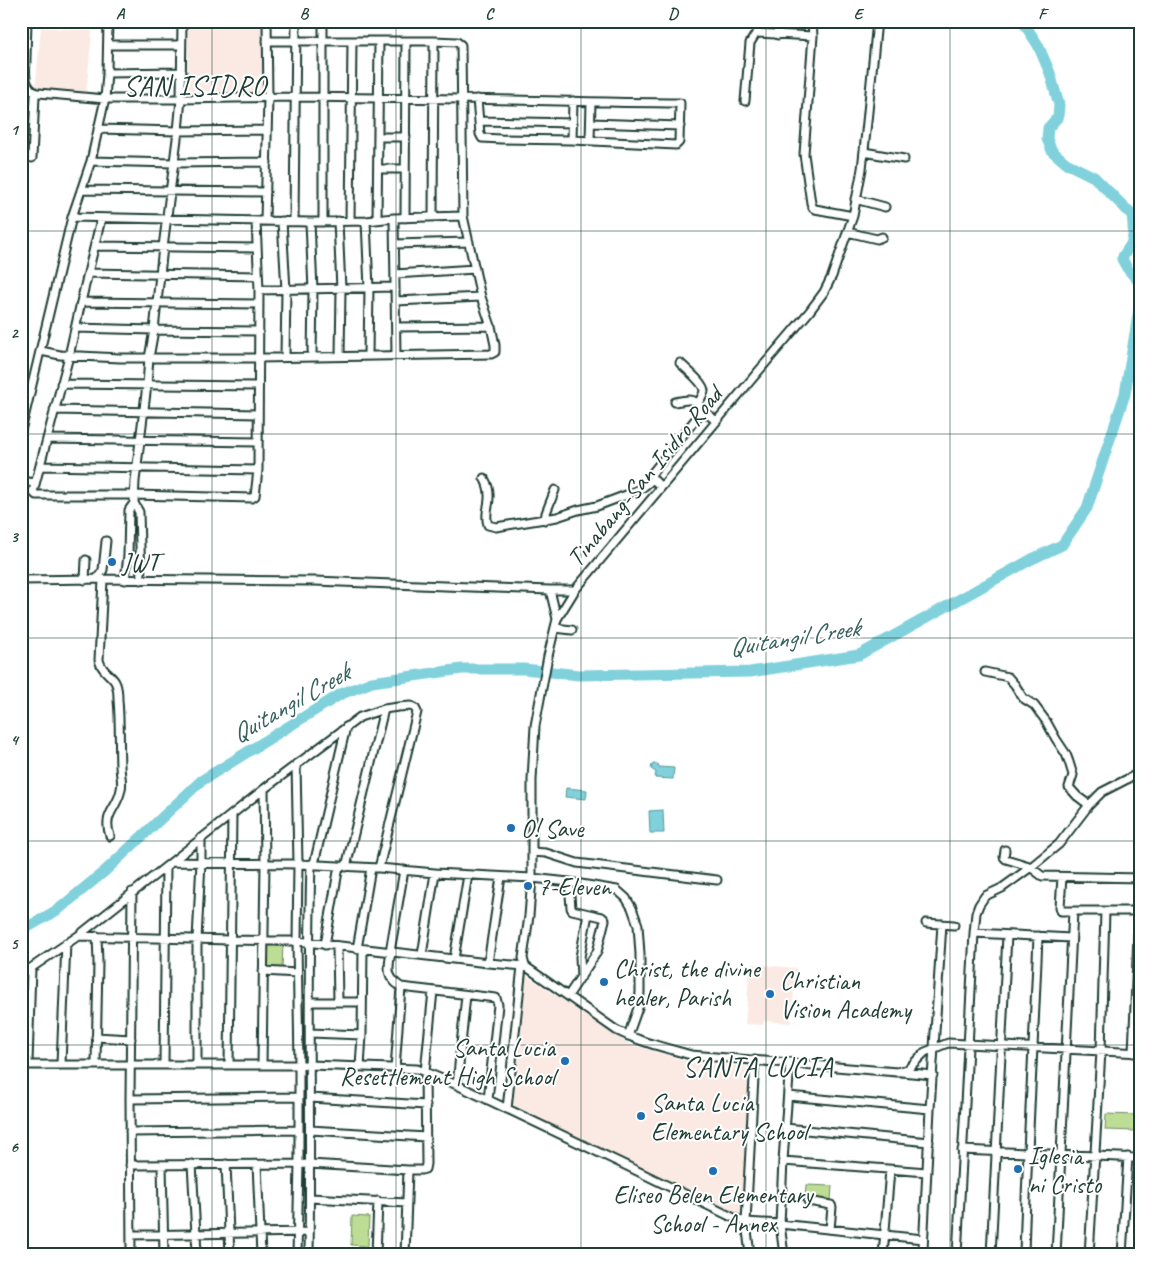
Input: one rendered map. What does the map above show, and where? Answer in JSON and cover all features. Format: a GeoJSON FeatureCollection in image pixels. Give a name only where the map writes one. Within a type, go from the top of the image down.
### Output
{"type":"FeatureCollection","features":[{"type":"Feature","properties":{"kind":"street"},"geometry":{"type":"LineString","coordinates":[[27,21],[24,58],[26,82],[27,87],[36,93],[105,99],[378,98],[477,99],[627,103],[680,103],[680,142],[676,145],[482,138],[477,99]]}},
{"type":"Feature","properties":{"kind":"street"},"geometry":{"type":"LineString","coordinates":[[21,431],[72,217],[91,161],[105,99],[108,21]]}},
{"type":"Feature","properties":{"kind":"street"},"geometry":{"type":"LineString","coordinates":[[125,580],[130,510],[134,499],[149,358],[178,131],[182,72],[182,21]]}},
{"type":"Feature","properties":{"kind":"street"},"geometry":{"type":"LineString","coordinates":[[265,221],[268,98],[267,21]]}},
{"type":"Feature","properties":{"kind":"street"},"geometry":{"type":"LineString","coordinates":[[294,221],[296,21]]}},
{"type":"Feature","properties":{"kind":"street"},"geometry":{"type":"LineString","coordinates":[[323,21],[323,222]]}},
{"type":"Feature","properties":{"kind":"street"},"geometry":{"type":"LineString","coordinates":[[778,21],[778,35]]}},
{"type":"Feature","properties":{"kind":"street"},"geometry":{"type":"LineString","coordinates":[[812,21],[813,36],[804,154],[811,203],[815,209],[853,216]]}},
{"type":"Feature","properties":{"kind":"street","name":"Tinabang-San Isidro Road"},"geometry":{"type":"LineString","coordinates":[[21,580],[315,581],[575,590],[809,312],[832,276],[853,216],[862,169],[877,21]]}},
{"type":"Feature","properties":{"kind":"street"},"geometry":{"type":"LineString","coordinates":[[745,101],[751,41],[757,33],[813,36]]}},
{"type":"Feature","properties":{"kind":"street"},"geometry":{"type":"LineString","coordinates":[[41,350],[52,354],[69,356],[120,358],[258,358],[491,354],[494,352],[491,326],[481,297],[462,216],[461,45],[457,42],[434,41],[268,41]]}},
{"type":"Feature","properties":{"kind":"street"},"geometry":{"type":"LineString","coordinates":[[350,221],[352,41]]}},
{"type":"Feature","properties":{"kind":"street"},"geometry":{"type":"LineString","coordinates":[[377,219],[379,41]]}},
{"type":"Feature","properties":{"kind":"street"},"geometry":{"type":"LineString","coordinates":[[406,41],[406,218]]}},
{"type":"Feature","properties":{"kind":"street"},"geometry":{"type":"LineString","coordinates":[[433,216],[434,41]]}},
{"type":"Feature","properties":{"kind":"street"},"geometry":{"type":"LineString","coordinates":[[108,45],[182,45]]}},
{"type":"Feature","properties":{"kind":"street"},"geometry":{"type":"LineString","coordinates":[[107,73],[182,72]]}},
{"type":"Feature","properties":{"kind":"street"},"geometry":{"type":"LineString","coordinates":[[32,158],[36,93]]}},
{"type":"Feature","properties":{"kind":"street"},"geometry":{"type":"LineString","coordinates":[[572,140],[573,101]]}},
{"type":"Feature","properties":{"kind":"street"},"geometry":{"type":"LineString","coordinates":[[590,141],[592,102]]}},
{"type":"Feature","properties":{"kind":"street"},"geometry":{"type":"LineString","coordinates":[[480,121],[573,123]]}},
{"type":"Feature","properties":{"kind":"street"},"geometry":{"type":"LineString","coordinates":[[592,123],[680,126]]}},
{"type":"Feature","properties":{"kind":"street"},"geometry":{"type":"LineString","coordinates":[[98,129],[178,131],[267,130]]}},
{"type":"Feature","properties":{"kind":"street"},"geometry":{"type":"LineString","coordinates":[[378,137],[406,137]]}},
{"type":"Feature","properties":{"kind":"street"},"geometry":{"type":"LineString","coordinates":[[864,152],[904,159]]}},
{"type":"Feature","properties":{"kind":"street"},"geometry":{"type":"LineString","coordinates":[[91,161],[174,163],[267,162]]}},
{"type":"Feature","properties":{"kind":"street"},"geometry":{"type":"LineString","coordinates":[[378,169],[405,169]]}},
{"type":"Feature","properties":{"kind":"street"},"geometry":{"type":"LineString","coordinates":[[81,190],[266,192]]}},
{"type":"Feature","properties":{"kind":"street"},"geometry":{"type":"LineString","coordinates":[[855,199],[885,207]]}},
{"type":"Feature","properties":{"kind":"street"},"geometry":{"type":"LineString","coordinates":[[72,217],[323,222],[462,216]]}},
{"type":"Feature","properties":{"kind":"street"},"geometry":{"type":"LineString","coordinates":[[101,218],[69,356],[35,483],[33,492],[36,495],[134,499],[252,498],[255,496],[258,470],[259,304],[256,221]]}},
{"type":"Feature","properties":{"kind":"street"},"geometry":{"type":"LineString","coordinates":[[394,218],[396,355]]}},
{"type":"Feature","properties":{"kind":"street"},"geometry":{"type":"LineString","coordinates":[[282,221],[286,290],[285,357]]}},
{"type":"Feature","properties":{"kind":"street"},"geometry":{"type":"LineString","coordinates":[[338,221],[341,289],[340,356]]}},
{"type":"Feature","properties":{"kind":"street"},"geometry":{"type":"LineString","coordinates":[[366,221],[369,288],[368,355]]}},
{"type":"Feature","properties":{"kind":"street"},"geometry":{"type":"LineString","coordinates":[[310,222],[313,290],[312,356]]}},
{"type":"Feature","properties":{"kind":"street"},"geometry":{"type":"LineString","coordinates":[[847,232],[877,238],[882,237]]}},
{"type":"Feature","properties":{"kind":"street"},"geometry":{"type":"LineString","coordinates":[[395,244],[469,242]]}},
{"type":"Feature","properties":{"kind":"street"},"geometry":{"type":"LineString","coordinates":[[95,246],[257,248]]}},
{"type":"Feature","properties":{"kind":"street"},"geometry":{"type":"LineString","coordinates":[[395,274],[475,270]]}},
{"type":"Feature","properties":{"kind":"street"},"geometry":{"type":"LineString","coordinates":[[89,273],[258,276]]}},
{"type":"Feature","properties":{"kind":"street"},"geometry":{"type":"LineString","coordinates":[[259,290],[395,287]]}},
{"type":"Feature","properties":{"kind":"street"},"geometry":{"type":"LineString","coordinates":[[396,301],[481,297]]}},
{"type":"Feature","properties":{"kind":"street"},"geometry":{"type":"LineString","coordinates":[[81,302],[259,304]]}},
{"type":"Feature","properties":{"kind":"street"},"geometry":{"type":"LineString","coordinates":[[396,328],[491,326]]}},
{"type":"Feature","properties":{"kind":"street"},"geometry":{"type":"LineString","coordinates":[[75,328],[258,331]]}},
{"type":"Feature","properties":{"kind":"street"},"geometry":{"type":"LineString","coordinates":[[680,363],[702,387],[704,392],[698,403]]}},
{"type":"Feature","properties":{"kind":"street"},"geometry":{"type":"LineString","coordinates":[[62,384],[258,386]]}},
{"type":"Feature","properties":{"kind":"street"},"geometry":{"type":"LineString","coordinates":[[675,402],[695,401],[716,421]]}},
{"type":"Feature","properties":{"kind":"street"},"geometry":{"type":"LineString","coordinates":[[54,410],[258,414]]}},
{"type":"Feature","properties":{"kind":"street"},"geometry":{"type":"LineString","coordinates":[[661,487],[651,475],[703,410]]}},
{"type":"Feature","properties":{"kind":"street"},"geometry":{"type":"LineString","coordinates":[[47,439],[258,442]]}},
{"type":"Feature","properties":{"kind":"street"},"geometry":{"type":"LineString","coordinates":[[41,466],[258,470]]}},
{"type":"Feature","properties":{"kind":"street"},"geometry":{"type":"LineString","coordinates":[[484,478],[490,493],[486,517],[488,525],[496,527],[557,517],[630,494],[654,479]]}},
{"type":"Feature","properties":{"kind":"street"},"geometry":{"type":"LineString","coordinates":[[21,481],[35,483]]}},
{"type":"Feature","properties":{"kind":"street"},"geometry":{"type":"LineString","coordinates":[[545,520],[555,490]]}},
{"type":"Feature","properties":{"kind":"street"},"geometry":{"type":"LineString","coordinates":[[134,499],[139,512],[141,580]]}},
{"type":"Feature","properties":{"kind":"street"},"geometry":{"type":"LineString","coordinates":[[106,541],[103,570],[100,579],[99,660],[103,670],[116,682],[117,687],[122,784],[121,792],[108,818],[107,828],[110,836]]}},
{"type":"Feature","properties":{"kind":"street"},"geometry":{"type":"LineString","coordinates":[[85,580],[86,560]]}},
{"type":"Feature","properties":{"kind":"street"},"geometry":{"type":"LineString","coordinates":[[550,590],[557,619]]}},
{"type":"Feature","properties":{"kind":"street"},"geometry":{"type":"LineString","coordinates":[[507,1109],[532,878],[532,780],[535,726],[557,619],[575,590]]}},
{"type":"Feature","properties":{"kind":"street"},"geometry":{"type":"LineString","coordinates":[[555,628],[572,630]]}},
{"type":"Feature","properties":{"kind":"street"},"geometry":{"type":"LineString","coordinates":[[985,672],[1008,677],[1023,698],[1039,710],[1062,746],[1069,762],[1073,775],[1069,787],[1089,805]]}},
{"type":"Feature","properties":{"kind":"street"},"geometry":{"type":"LineString","coordinates":[[21,974],[78,936],[296,764],[360,717],[384,709],[411,706],[417,712],[379,868]]}},
{"type":"Feature","properties":{"kind":"street"},"geometry":{"type":"LineString","coordinates":[[325,945],[342,867],[384,709]]}},
{"type":"Feature","properties":{"kind":"street"},"geometry":{"type":"LineString","coordinates":[[309,1255],[309,942],[312,864],[346,727]]}},
{"type":"Feature","properties":{"kind":"street"},"geometry":{"type":"LineString","coordinates":[[296,764],[299,1065],[297,1255]]}},
{"type":"Feature","properties":{"kind":"street"},"geometry":{"type":"LineString","coordinates":[[958,1255],[974,933],[979,904],[985,896],[1002,888],[1059,844],[1089,805],[1102,792],[1141,772]]}},
{"type":"Feature","properties":{"kind":"street"},"geometry":{"type":"LineString","coordinates":[[262,1065],[266,863],[264,789]]}},
{"type":"Feature","properties":{"kind":"street"},"geometry":{"type":"LineString","coordinates":[[229,1065],[232,814]]}},
{"type":"Feature","properties":{"kind":"street"},"geometry":{"type":"LineString","coordinates":[[197,1065],[197,939],[201,838]]}},
{"type":"Feature","properties":{"kind":"street"},"geometry":{"type":"LineString","coordinates":[[1005,850],[1004,857],[1006,860],[1022,863],[1031,867],[1042,876],[1141,878]]}},
{"type":"Feature","properties":{"kind":"street"},"geometry":{"type":"LineString","coordinates":[[532,852],[546,852],[577,863],[717,880]]}},
{"type":"Feature","properties":{"kind":"street"},"geometry":{"type":"LineString","coordinates":[[169,864],[201,862],[312,864],[532,878],[617,890],[626,898],[638,925],[640,954],[639,1005],[628,1036]]}},
{"type":"Feature","properties":{"kind":"street"},"geometry":{"type":"LineString","coordinates":[[164,1065],[165,938],[169,864]]}},
{"type":"Feature","properties":{"kind":"street"},"geometry":{"type":"LineString","coordinates":[[360,1067],[362,1002],[360,949],[371,868]]}},
{"type":"Feature","properties":{"kind":"street"},"geometry":{"type":"LineString","coordinates":[[404,870],[390,952],[389,973],[394,982],[401,987],[466,995],[492,996],[496,998],[498,1001],[488,1100]]}},
{"type":"Feature","properties":{"kind":"street"},"geometry":{"type":"LineString","coordinates":[[422,955],[435,873]]}},
{"type":"Feature","properties":{"kind":"street"},"geometry":{"type":"LineString","coordinates":[[454,959],[468,875]]}},
{"type":"Feature","properties":{"kind":"street"},"geometry":{"type":"LineString","coordinates":[[488,963],[501,877]]}},
{"type":"Feature","properties":{"kind":"street"},"geometry":{"type":"LineString","coordinates":[[897,1072],[908,1068],[925,1052],[948,1043],[1137,1053],[1140,911],[1062,911],[1060,907],[1062,877]]}},
{"type":"Feature","properties":{"kind":"street"},"geometry":{"type":"LineString","coordinates":[[568,996],[597,952],[605,920],[602,917],[572,910],[569,882]]}},
{"type":"Feature","properties":{"kind":"street"},"geometry":{"type":"LineString","coordinates":[[131,1255],[130,1065],[132,892]]}},
{"type":"Feature","properties":{"kind":"street"},"geometry":{"type":"LineString","coordinates":[[1056,1255],[1073,911]]}},
{"type":"Feature","properties":{"kind":"street"},"geometry":{"type":"LineString","coordinates":[[1090,1255],[1101,1051],[1105,911]]}},
{"type":"Feature","properties":{"kind":"street"},"geometry":{"type":"LineString","coordinates":[[581,977],[580,957],[588,914]]}},
{"type":"Feature","properties":{"kind":"street"},"geometry":{"type":"LineString","coordinates":[[926,923],[954,925]]}},
{"type":"Feature","properties":{"kind":"street"},"geometry":{"type":"LineString","coordinates":[[923,1250],[933,1048],[942,924]]}},
{"type":"Feature","properties":{"kind":"street"},"geometry":{"type":"LineString","coordinates":[[974,933],[1071,938]]}},
{"type":"Feature","properties":{"kind":"street"},"geometry":{"type":"LineString","coordinates":[[991,1255],[1006,935]]}},
{"type":"Feature","properties":{"kind":"street"},"geometry":{"type":"LineString","coordinates":[[78,936],[297,941],[523,966],[616,1030],[628,1036],[691,1055],[932,1075]]}},
{"type":"Feature","properties":{"kind":"street"},"geometry":{"type":"LineString","coordinates":[[96,1064],[97,936]]}},
{"type":"Feature","properties":{"kind":"street"},"geometry":{"type":"LineString","coordinates":[[1024,1255],[1038,936]]}},
{"type":"Feature","properties":{"kind":"street"},"geometry":{"type":"LineString","coordinates":[[61,1064],[66,944]]}},
{"type":"Feature","properties":{"kind":"street"},"geometry":{"type":"LineString","coordinates":[[337,946],[338,1002]]}},
{"type":"Feature","properties":{"kind":"street"},"geometry":{"type":"LineString","coordinates":[[31,968],[25,1064],[310,1065],[417,1070],[457,1085],[736,1219],[746,1222],[923,1239]]}},
{"type":"Feature","properties":{"kind":"street"},"geometry":{"type":"LineString","coordinates":[[263,971],[297,973]]}},
{"type":"Feature","properties":{"kind":"street"},"geometry":{"type":"LineString","coordinates":[[395,1068],[401,987]]}},
{"type":"Feature","properties":{"kind":"street"},"geometry":{"type":"LineString","coordinates":[[130,1165],[299,1163],[408,1170],[425,1169],[425,1072],[432,991]]}},
{"type":"Feature","properties":{"kind":"street"},"geometry":{"type":"LineString","coordinates":[[457,1085],[466,995]]}},
{"type":"Feature","properties":{"kind":"street"},"geometry":{"type":"LineString","coordinates":[[310,1002],[362,1002]]}},
{"type":"Feature","properties":{"kind":"street"},"geometry":{"type":"LineString","coordinates":[[310,1032],[362,1035]]}},
{"type":"Feature","properties":{"kind":"street"},"geometry":{"type":"LineString","coordinates":[[96,1038],[131,1039]]}},
{"type":"Feature","properties":{"kind":"street"},"geometry":{"type":"LineString","coordinates":[[750,1255],[746,1222],[755,1060]]}},
{"type":"Feature","properties":{"kind":"street"},"geometry":{"type":"LineString","coordinates":[[784,1255],[780,1224],[790,1062]]}},
{"type":"Feature","properties":{"kind":"street"},"geometry":{"type":"LineString","coordinates":[[130,1099],[299,1096]]}},
{"type":"Feature","properties":{"kind":"street"},"geometry":{"type":"LineString","coordinates":[[788,1096],[930,1108]]}},
{"type":"Feature","properties":{"kind":"street"},"geometry":{"type":"LineString","coordinates":[[310,1098],[426,1105]]}},
{"type":"Feature","properties":{"kind":"street"},"geometry":{"type":"LineString","coordinates":[[785,1128],[929,1142]]}},
{"type":"Feature","properties":{"kind":"street"},"geometry":{"type":"LineString","coordinates":[[130,1132],[299,1130]]}},
{"type":"Feature","properties":{"kind":"street"},"geometry":{"type":"LineString","coordinates":[[310,1130],[426,1137]]}},
{"type":"Feature","properties":{"kind":"street"},"geometry":{"type":"LineString","coordinates":[[962,1150],[1141,1158]]}},
{"type":"Feature","properties":{"kind":"street"},"geometry":{"type":"LineString","coordinates":[[1122,1255],[1128,1157]]}},
{"type":"Feature","properties":{"kind":"street"},"geometry":{"type":"LineString","coordinates":[[783,1161],[926,1172]]}},
{"type":"Feature","properties":{"kind":"street"},"geometry":{"type":"LineString","coordinates":[[192,1164],[196,1255]]}},
{"type":"Feature","properties":{"kind":"street"},"geometry":{"type":"LineString","coordinates":[[226,1164],[230,1255]]}},
{"type":"Feature","properties":{"kind":"street"},"geometry":{"type":"LineString","coordinates":[[257,1164],[261,1255]]}},
{"type":"Feature","properties":{"kind":"street"},"geometry":{"type":"LineString","coordinates":[[162,1165],[164,1255]]}},
{"type":"Feature","properties":{"kind":"street"},"geometry":{"type":"LineString","coordinates":[[405,1255],[408,1170]]}},
{"type":"Feature","properties":{"kind":"street"},"geometry":{"type":"LineString","coordinates":[[883,1255],[890,1170]]}},
{"type":"Feature","properties":{"kind":"street"},"geometry":{"type":"LineString","coordinates":[[310,1198],[407,1203]]}},
{"type":"Feature","properties":{"kind":"street"},"geometry":{"type":"LineString","coordinates":[[376,1255],[378,1201]]}},
{"type":"Feature","properties":{"kind":"street"},"geometry":{"type":"LineString","coordinates":[[808,1201],[831,1204],[830,1229]]}},
{"type":"Feature","properties":{"kind":"street"},"geometry":{"type":"LineString","coordinates":[[131,1235],[309,1232]]}},
{"type":"Feature","properties":{"kind":"shaded area"},"geometry":{"type":"Polygon","coordinates":[[[188,21],[265,21],[265,93],[188,93],[188,21]]]}},
{"type":"Feature","properties":{"kind":"shaded area"},"geometry":{"type":"Polygon","coordinates":[[[41,27],[92,31],[86,96],[35,92],[41,27]]]}},
{"type":"Feature","properties":{"kind":"shaded area","name":"Christian Vision Academy"},"geometry":{"type":"Polygon","coordinates":[[[750,964],[796,968],[791,1023],[764,1021],[763,1025],[745,1024],[750,964]]]}},
{"type":"Feature","properties":{"kind":"shaded area"},"geometry":{"type":"Polygon","coordinates":[[[524,974],[627,1043],[689,1062],[754,1067],[744,1220],[578,1138],[509,1107],[524,974]]]}},
{"type":"Feature","properties":{"kind":"green space"},"geometry":{"type":"Polygon","coordinates":[[[268,943],[283,944],[282,969],[267,969],[268,943]]]}},
{"type":"Feature","properties":{"kind":"green space"},"geometry":{"type":"Polygon","coordinates":[[[1106,1114],[1137,1115],[1136,1131],[1105,1130],[1106,1114]]]}},
{"type":"Feature","properties":{"kind":"green space"},"geometry":{"type":"Polygon","coordinates":[[[806,1185],[832,1186],[831,1201],[805,1200],[806,1185]]]}},
{"type":"Feature","properties":{"kind":"green space"},"geometry":{"type":"Polygon","coordinates":[[[352,1216],[369,1217],[368,1246],[351,1245],[352,1216]]]}},
{"type":"Feature","properties":{"kind":"water"},"geometry":{"type":"Polygon","coordinates":[[[653,764],[658,764],[659,767],[674,768],[673,779],[655,778],[656,772],[651,769],[653,764]]]}},
{"type":"Feature","properties":{"kind":"water"},"geometry":{"type":"Polygon","coordinates":[[[566,788],[587,790],[586,799],[565,797],[566,788]]]}},
{"type":"Feature","properties":{"kind":"water"},"geometry":{"type":"Polygon","coordinates":[[[663,810],[664,833],[650,833],[649,811],[663,810]]]}},
{"type":"Feature","properties":{"kind":"waterway","name":"Quitangil Creek"},"geometry":{"type":"LineString","coordinates":[[21,931],[59,909],[105,871],[201,781],[341,694],[372,682],[462,669],[524,669],[579,675],[750,672],[859,655],[1032,559],[1062,545],[1087,508],[1125,394],[1140,303],[1139,282],[1122,259],[1133,237],[1132,215],[1094,177],[1066,163],[1052,151],[1047,139],[1048,128],[1058,117],[1059,105],[1050,73],[1038,45],[1025,25],[1025,21]]}},
{"type":"Feature","properties":{"kind":"place","name":"JWT"},"geometry":{"type":"Point","coordinates":[112,562]}},
{"type":"Feature","properties":{"kind":"place","name":"O! Save"},"geometry":{"type":"Point","coordinates":[511,828]}},
{"type":"Feature","properties":{"kind":"place","name":"7-Eleven"},"geometry":{"type":"Point","coordinates":[528,886]}},
{"type":"Feature","properties":{"kind":"place","name":"Christ, the divine healer, Parish"},"geometry":{"type":"Point","coordinates":[604,982]}},
{"type":"Feature","properties":{"kind":"place","name":"Christian Vision Academy"},"geometry":{"type":"Point","coordinates":[770,994]}},
{"type":"Feature","properties":{"kind":"place","name":"Santa Lucia Resettlement High School"},"geometry":{"type":"Point","coordinates":[565,1061]}},
{"type":"Feature","properties":{"kind":"place","name":"Santa Lucia Elementary School"},"geometry":{"type":"Point","coordinates":[641,1116]}},
{"type":"Feature","properties":{"kind":"place","name":"Iglesia ni Cristo"},"geometry":{"type":"Point","coordinates":[1018,1169]}},
{"type":"Feature","properties":{"kind":"place","name":"Eliseo Belen Elementary School - Annex"},"geometry":{"type":"Point","coordinates":[713,1171]}},
{"type":"Feature","properties":{"kind":"district","name":"SAN ISIDRO"},"geometry":{"type":"Point","coordinates":[195,85]}},
{"type":"Feature","properties":{"kind":"district","name":"SANTA LUCIA"},"geometry":{"type":"Point","coordinates":[758,1066]}}]}
